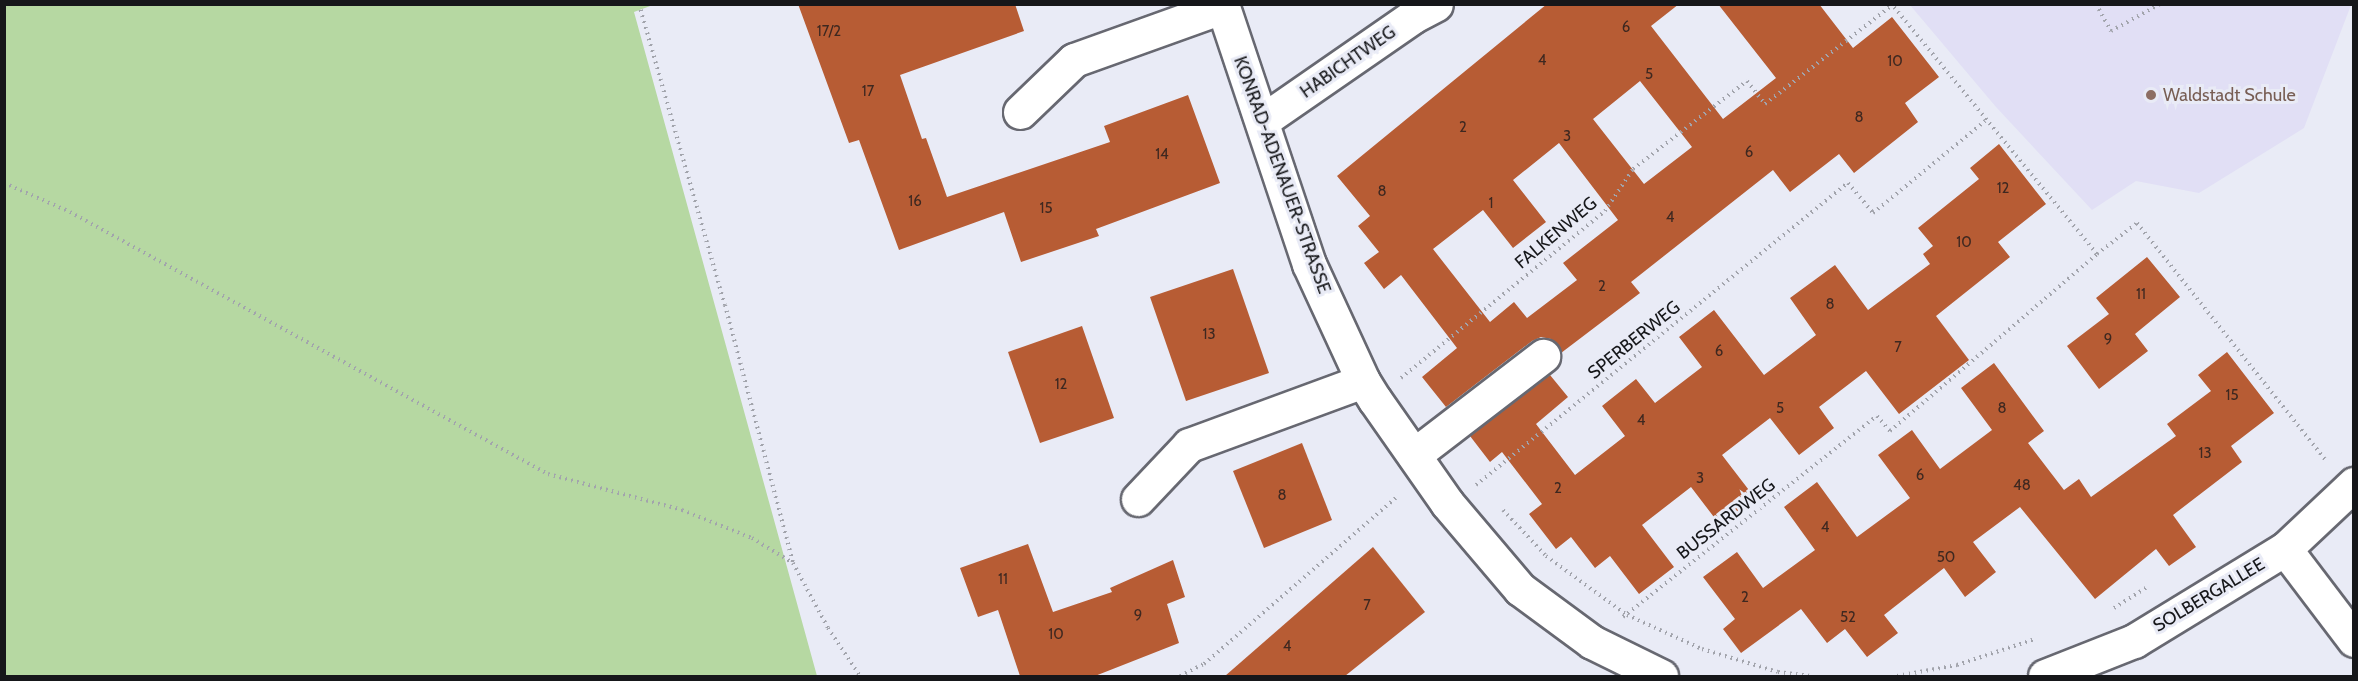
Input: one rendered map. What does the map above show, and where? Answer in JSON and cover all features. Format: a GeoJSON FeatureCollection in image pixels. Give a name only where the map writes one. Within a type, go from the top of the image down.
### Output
{"type":"FeatureCollection","features":[{"type":"Feature","properties":{"kind":"street","name":"HABICHTWEG"},"geometry":{"type":"LineString","coordinates":[[1262,121],[1412,17],[1436,4]]}},
{"type":"Feature","properties":{"kind":"street","name":"KONRAD-ADENAUER-STRASSE"},"geometry":{"type":"LineString","coordinates":[[1222,6],[1309,264],[1369,391],[1447,503],[1520,589],[1592,642],[1661,676]]}},
{"type":"Feature","properties":{"kind":"street"},"geometry":{"type":"LineString","coordinates":[[1020,112],[1074,60],[1222,6]]}},
{"type":"Feature","properties":{"kind":"street"},"geometry":{"type":"LineString","coordinates":[[1420,463],[1543,356]]}},
{"type":"Feature","properties":{"kind":"street"},"geometry":{"type":"LineString","coordinates":[[1138,499],[1188,445],[1369,391]]}},
{"type":"Feature","properties":{"kind":"street","name":"SOLBERGALLEE"},"geometry":{"type":"LineString","coordinates":[[2045,676],[2134,641],[2285,549],[2351,486]]}},
{"type":"Feature","properties":{"kind":"street"},"geometry":{"type":"LineString","coordinates":[[2285,549],[2354,640]]}},
{"type":"Feature","properties":{"kind":"path"},"geometry":{"type":"LineString","coordinates":[[639,4],[725,305],[793,563],[828,628],[860,676]]}},
{"type":"Feature","properties":{"kind":"path"},"geometry":{"type":"LineString","coordinates":[[2096,4],[2112,31],[2160,4]]}},
{"type":"Feature","properties":{"kind":"path"},"geometry":{"type":"LineString","coordinates":[[1892,5],[1985,121],[2097,254],[2137,224],[2351,486]]}},
{"type":"Feature","properties":{"kind":"path","name":"FALKENWEG"},"geometry":{"type":"LineString","coordinates":[[1369,391],[1605,211],[1633,169],[1747,81],[1765,104],[1892,5]]}},
{"type":"Feature","properties":{"kind":"path","name":"SPERBERWEG"},"geometry":{"type":"LineString","coordinates":[[1447,503],[1478,483],[1848,183],[1873,213],[1985,121]]}},
{"type":"Feature","properties":{"kind":"path"},"geometry":{"type":"LineString","coordinates":[[4,183],[70,212],[548,474],[682,510],[752,538],[793,563]]}},
{"type":"Feature","properties":{"kind":"path","name":"BUSSARDWEG"},"geometry":{"type":"LineString","coordinates":[[1592,642],[1877,416],[1890,431],[2097,254]]}},
{"type":"Feature","properties":{"kind":"path"},"geometry":{"type":"LineString","coordinates":[[1180,676],[1204,664],[1420,463]]}},
{"type":"Feature","properties":{"kind":"path"},"geometry":{"type":"LineString","coordinates":[[1478,483],[1486,491]]}},
{"type":"Feature","properties":{"kind":"path"},"geometry":{"type":"LineString","coordinates":[[1501,507],[1546,556],[1627,615],[1702,649],[1778,672],[1814,676]]}},
{"type":"Feature","properties":{"kind":"path"},"geometry":{"type":"LineString","coordinates":[[2105,612],[2149,586]]}},
{"type":"Feature","properties":{"kind":"path"},"geometry":{"type":"LineString","coordinates":[[1897,676],[1957,665],[2042,636]]}},
{"type":"Feature","properties":{"kind":"shaded area","name":"Waldstadt Schule"},"geometry":{"type":"Polygon","coordinates":[[[1910,5],[2351,5],[2304,128],[2199,193],[2136,181],[2092,210],[1996,107],[1910,5]]]}},
{"type":"Feature","properties":{"kind":"green space"},"geometry":{"type":"Polygon","coordinates":[[[4,5],[653,5],[634,12],[817,676],[5,676],[4,5]]]}},
{"type":"Feature","properties":{"kind":"building"},"geometry":{"type":"Polygon","coordinates":[[[798,4],[1015,4],[1024,31],[900,75],[922,139],[926,138],[947,197],[1110,142],[1104,126],[1188,95],[1220,183],[1096,229],[1099,236],[1021,262],[1004,212],[899,250],[859,140],[849,143],[798,4]]]}},
{"type":"Feature","properties":{"kind":"building"},"geometry":{"type":"Polygon","coordinates":[[[1547,4],[1679,4],[1651,26],[1723,119],[1776,78],[1718,4],[1819,4],[1853,48],[1892,17],[1939,77],[1905,103],[1918,122],[1854,173],[1839,154],[1790,192],[1773,170],[1631,282],[1640,293],[1561,353],[1558,345],[1551,339],[1541,337],[1532,341],[1446,407],[1422,377],[1457,348],[1401,275],[1384,289],[1364,263],[1379,252],[1358,226],[1370,216],[1337,176],[1547,4]],[[1640,81],[1593,119],[1644,184],[1692,147],[1640,81]],[[1559,143],[1513,180],[1546,222],[1513,248],[1483,210],[1433,249],[1490,322],[1514,302],[1527,318],[1577,280],[1563,263],[1618,220],[1559,143]]]}},
{"type":"Feature","properties":{"kind":"building"},"geometry":{"type":"Polygon","coordinates":[[[1999,144],[2046,204],[1998,242],[2010,257],[1936,316],[1969,360],[1899,414],[1866,371],[1819,407],[1834,428],[1799,455],[1770,418],[1722,455],[1755,498],[1720,525],[1691,487],[1642,525],[1674,567],[1639,594],[1610,556],[1595,568],[1571,537],[1556,549],[1529,514],[1542,504],[1502,452],[1490,462],[1470,436],[1550,375],[1568,397],[1536,424],[1575,475],[1625,436],[1602,406],[1636,379],[1655,403],[1702,367],[1679,337],[1714,310],[1764,375],[1816,335],[1790,298],[1835,265],[1868,310],[1930,264],[1923,254],[1933,246],[1918,228],[1979,179],[1970,168],[1999,144]]]}},
{"type":"Feature","properties":{"kind":"building"},"geometry":{"type":"Polygon","coordinates":[[[2147,257],[2180,297],[2135,334],[2148,351],[2099,389],[2067,346],[2109,314],[2096,298],[2147,257]]]}},
{"type":"Feature","properties":{"kind":"building"},"geometry":{"type":"Polygon","coordinates":[[[1233,269],[1269,373],[1186,401],[1150,297],[1233,269]]]}},
{"type":"Feature","properties":{"kind":"building"},"geometry":{"type":"Polygon","coordinates":[[[1082,326],[1114,418],[1040,443],[1008,352],[1082,326]]]}},
{"type":"Feature","properties":{"kind":"building"},"geometry":{"type":"Polygon","coordinates":[[[2227,352],[2274,413],[2231,446],[2242,462],[2173,515],[2196,547],[2169,566],[2156,549],[2095,599],[2020,507],[1973,542],[1996,572],[1965,597],[1944,568],[1884,615],[1898,633],[1867,657],[1845,629],[1827,643],[1801,609],[1741,653],[1723,629],[1735,619],[1703,577],[1737,552],[1763,588],[1815,550],[1784,507],[1817,482],[1857,537],[1910,498],[1878,455],[1912,430],[1940,469],[1992,430],[1961,388],[1994,363],[2044,431],[2028,443],[2064,490],[2079,479],[2091,497],[2176,436],[2167,424],[2211,391],[2198,375],[2227,352]]]}},
{"type":"Feature","properties":{"kind":"building"},"geometry":{"type":"Polygon","coordinates":[[[1302,443],[1332,520],[1264,548],[1233,471],[1302,443]]]}},
{"type":"Feature","properties":{"kind":"building"},"geometry":{"type":"Polygon","coordinates":[[[1028,544],[1053,612],[1112,592],[1110,588],[1173,560],[1185,597],[1167,604],[1179,643],[1095,676],[1020,676],[998,610],[978,617],[960,568],[1028,544]]]}},
{"type":"Feature","properties":{"kind":"building"},"geometry":{"type":"Polygon","coordinates":[[[1373,547],[1425,612],[1345,676],[1225,676],[1373,547]]]}},
{"type":"Feature","properties":{"kind":"place","name":"Waldstadt Schule"},"geometry":{"type":"Point","coordinates":[2151,95]}}]}
